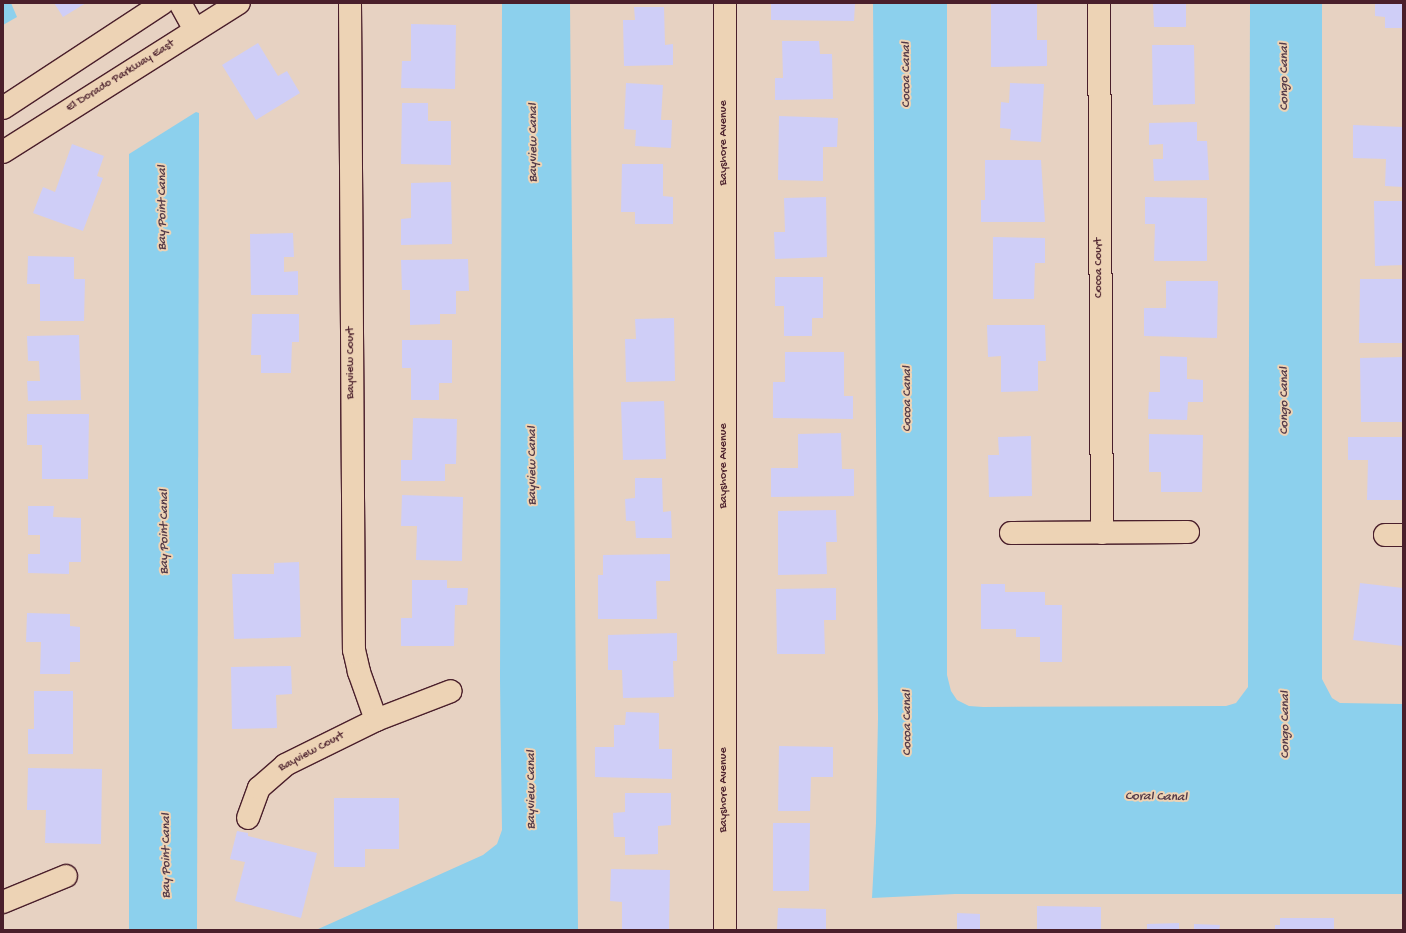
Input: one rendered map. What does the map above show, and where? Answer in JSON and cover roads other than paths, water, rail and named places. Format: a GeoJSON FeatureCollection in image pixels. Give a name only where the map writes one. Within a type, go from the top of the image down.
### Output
{"type":"FeatureCollection","features":[{"type":"Feature","properties":{"kind":"street"},"geometry":{"type":"LineString","coordinates":[[3,108],[163,3]]}},
{"type":"Feature","properties":{"kind":"street"},"geometry":{"type":"LineString","coordinates":[[180,3],[196,30]]}},
{"type":"Feature","properties":{"kind":"street","name":"El Dorado Parkway East"},"geometry":{"type":"LineString","coordinates":[[3,152],[239,3]]}},
{"type":"Feature","properties":{"kind":"street","name":"Bayview Court"},"geometry":{"type":"LineString","coordinates":[[350,3],[354,643],[359,672],[376,720]]}},
{"type":"Feature","properties":{"kind":"street","name":"Bayshore Avenue"},"geometry":{"type":"LineString","coordinates":[[725,3],[725,930]]}},
{"type":"Feature","properties":{"kind":"street","name":"Cocoa Court"},"geometry":{"type":"LineString","coordinates":[[1100,3],[1102,533]]}},
{"type":"Feature","properties":{"kind":"street"},"geometry":{"type":"LineString","coordinates":[[1011,533],[1188,532]]}},
{"type":"Feature","properties":{"kind":"street","name":"Bayview Court"},"geometry":{"type":"LineString","coordinates":[[248,818],[254,797],[275,772],[376,720],[451,691]]}},
{"type":"Feature","properties":{"kind":"street"},"geometry":{"type":"LineString","coordinates":[[3,902],[66,876]]}},
{"type":"Feature","properties":{"kind":"water"},"geometry":{"type":"Polygon","coordinates":[[[3,3],[11,3],[17,17],[3,25],[3,3]]]}},
{"type":"Feature","properties":{"kind":"water","name":"Bayview Canal"},"geometry":{"type":"Polygon","coordinates":[[[502,3],[570,3],[578,930],[316,930],[483,855],[497,844],[502,830],[500,680],[502,3]]]}},
{"type":"Feature","properties":{"kind":"water"},"geometry":{"type":"Polygon","coordinates":[[[873,3],[947,3],[947,675],[951,691],[957,700],[969,706],[983,707],[1226,706],[1236,703],[1248,687],[1250,3],[1322,3],[1322,679],[1332,698],[1340,703],[1403,704],[1403,894],[955,894],[872,898],[876,823],[878,718],[873,3]]]}},
{"type":"Feature","properties":{"kind":"water","name":"Bay Point Canal"},"geometry":{"type":"Polygon","coordinates":[[[196,112],[199,113],[197,930],[129,930],[129,154],[196,112]]]}},
{"type":"Feature","properties":{"kind":"water label","name":"Cocoa Canal"},"geometry":{"type":"Point","coordinates":[907,75]}},
{"type":"Feature","properties":{"kind":"water label","name":"Congo Canal"},"geometry":{"type":"Point","coordinates":[1285,77]}},
{"type":"Feature","properties":{"kind":"water label","name":"Cocoa Canal"},"geometry":{"type":"Point","coordinates":[908,399]}},
{"type":"Feature","properties":{"kind":"water label","name":"Congo Canal"},"geometry":{"type":"Point","coordinates":[1285,401]}},
{"type":"Feature","properties":{"kind":"water label","name":"Cocoa Canal"},"geometry":{"type":"Point","coordinates":[908,723]}},
{"type":"Feature","properties":{"kind":"water label","name":"Congo Canal"},"geometry":{"type":"Point","coordinates":[1286,725]}},
{"type":"Feature","properties":{"kind":"water label","name":"Coral Canal"},"geometry":{"type":"Point","coordinates":[1156,798]}}]}
